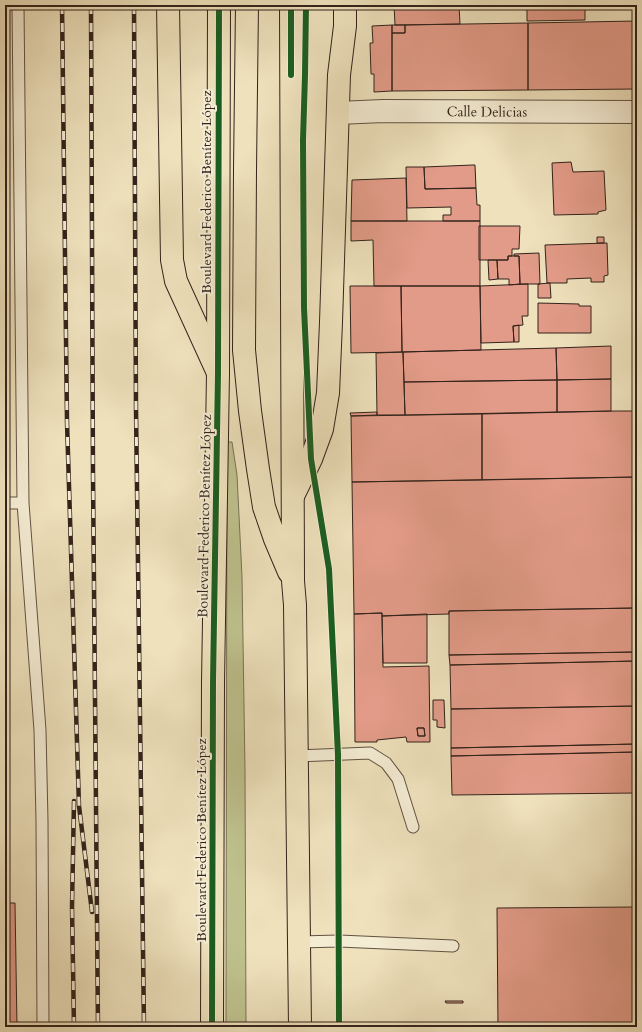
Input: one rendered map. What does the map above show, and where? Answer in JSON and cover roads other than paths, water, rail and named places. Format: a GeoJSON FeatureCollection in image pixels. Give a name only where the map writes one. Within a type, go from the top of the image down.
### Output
{"type":"FeatureCollection","features":[{"type":"Feature","properties":{"kind":"main road"},"geometry":{"type":"LineString","coordinates":[[168,5],[172,260],[176,281],[218,374]]}},
{"type":"Feature","properties":{"kind":"main road","name":"Boulevard Federico Benítez López"},"geometry":{"type":"LineString","coordinates":[[212,1027],[213,690],[218,374],[219,5]]}},
{"type":"Feature","properties":{"kind":"main road"},"geometry":{"type":"LineString","coordinates":[[247,5],[244,350],[250,411],[264,507],[275,539],[293,580]]}},
{"type":"Feature","properties":{"kind":"main road"},"geometry":{"type":"LineString","coordinates":[[291,5],[293,580],[295,605],[300,1027]]}},
{"type":"Feature","properties":{"kind":"main road"},"geometry":{"type":"LineString","coordinates":[[293,496],[311,459],[322,429],[328,392],[339,75],[345,26],[345,5]]}},
{"type":"Feature","properties":{"kind":"street","name":"Calle Delicias"},"geometry":{"type":"LineString","coordinates":[[338,113],[383,111],[637,112]]}},
{"type":"Feature","properties":{"kind":"lane"},"geometry":{"type":"LineString","coordinates":[[18,5],[23,503],[40,730],[43,1027]]}},
{"type":"Feature","properties":{"kind":"lane"},"geometry":{"type":"LineString","coordinates":[[5,503],[23,503]]}},
{"type":"Feature","properties":{"kind":"lane"},"geometry":{"type":"LineString","coordinates":[[297,756],[370,753],[386,763],[398,779],[413,827]]}},
{"type":"Feature","properties":{"kind":"lane"},"geometry":{"type":"LineString","coordinates":[[299,942],[339,941],[453,946]]}},
{"type":"Feature","properties":{"kind":"railway"},"geometry":{"type":"LineString","coordinates":[[62,5],[67,422],[79,806],[92,912]]}},
{"type":"Feature","properties":{"kind":"railway"},"geometry":{"type":"LineString","coordinates":[[91,5],[93,476],[98,1027]]}},
{"type":"Feature","properties":{"kind":"railway"},"geometry":{"type":"LineString","coordinates":[[134,5],[136,409],[144,1027]]}},
{"type":"Feature","properties":{"kind":"railway"},"geometry":{"type":"LineString","coordinates":[[74,801],[72,907],[74,1027]]}}]}
